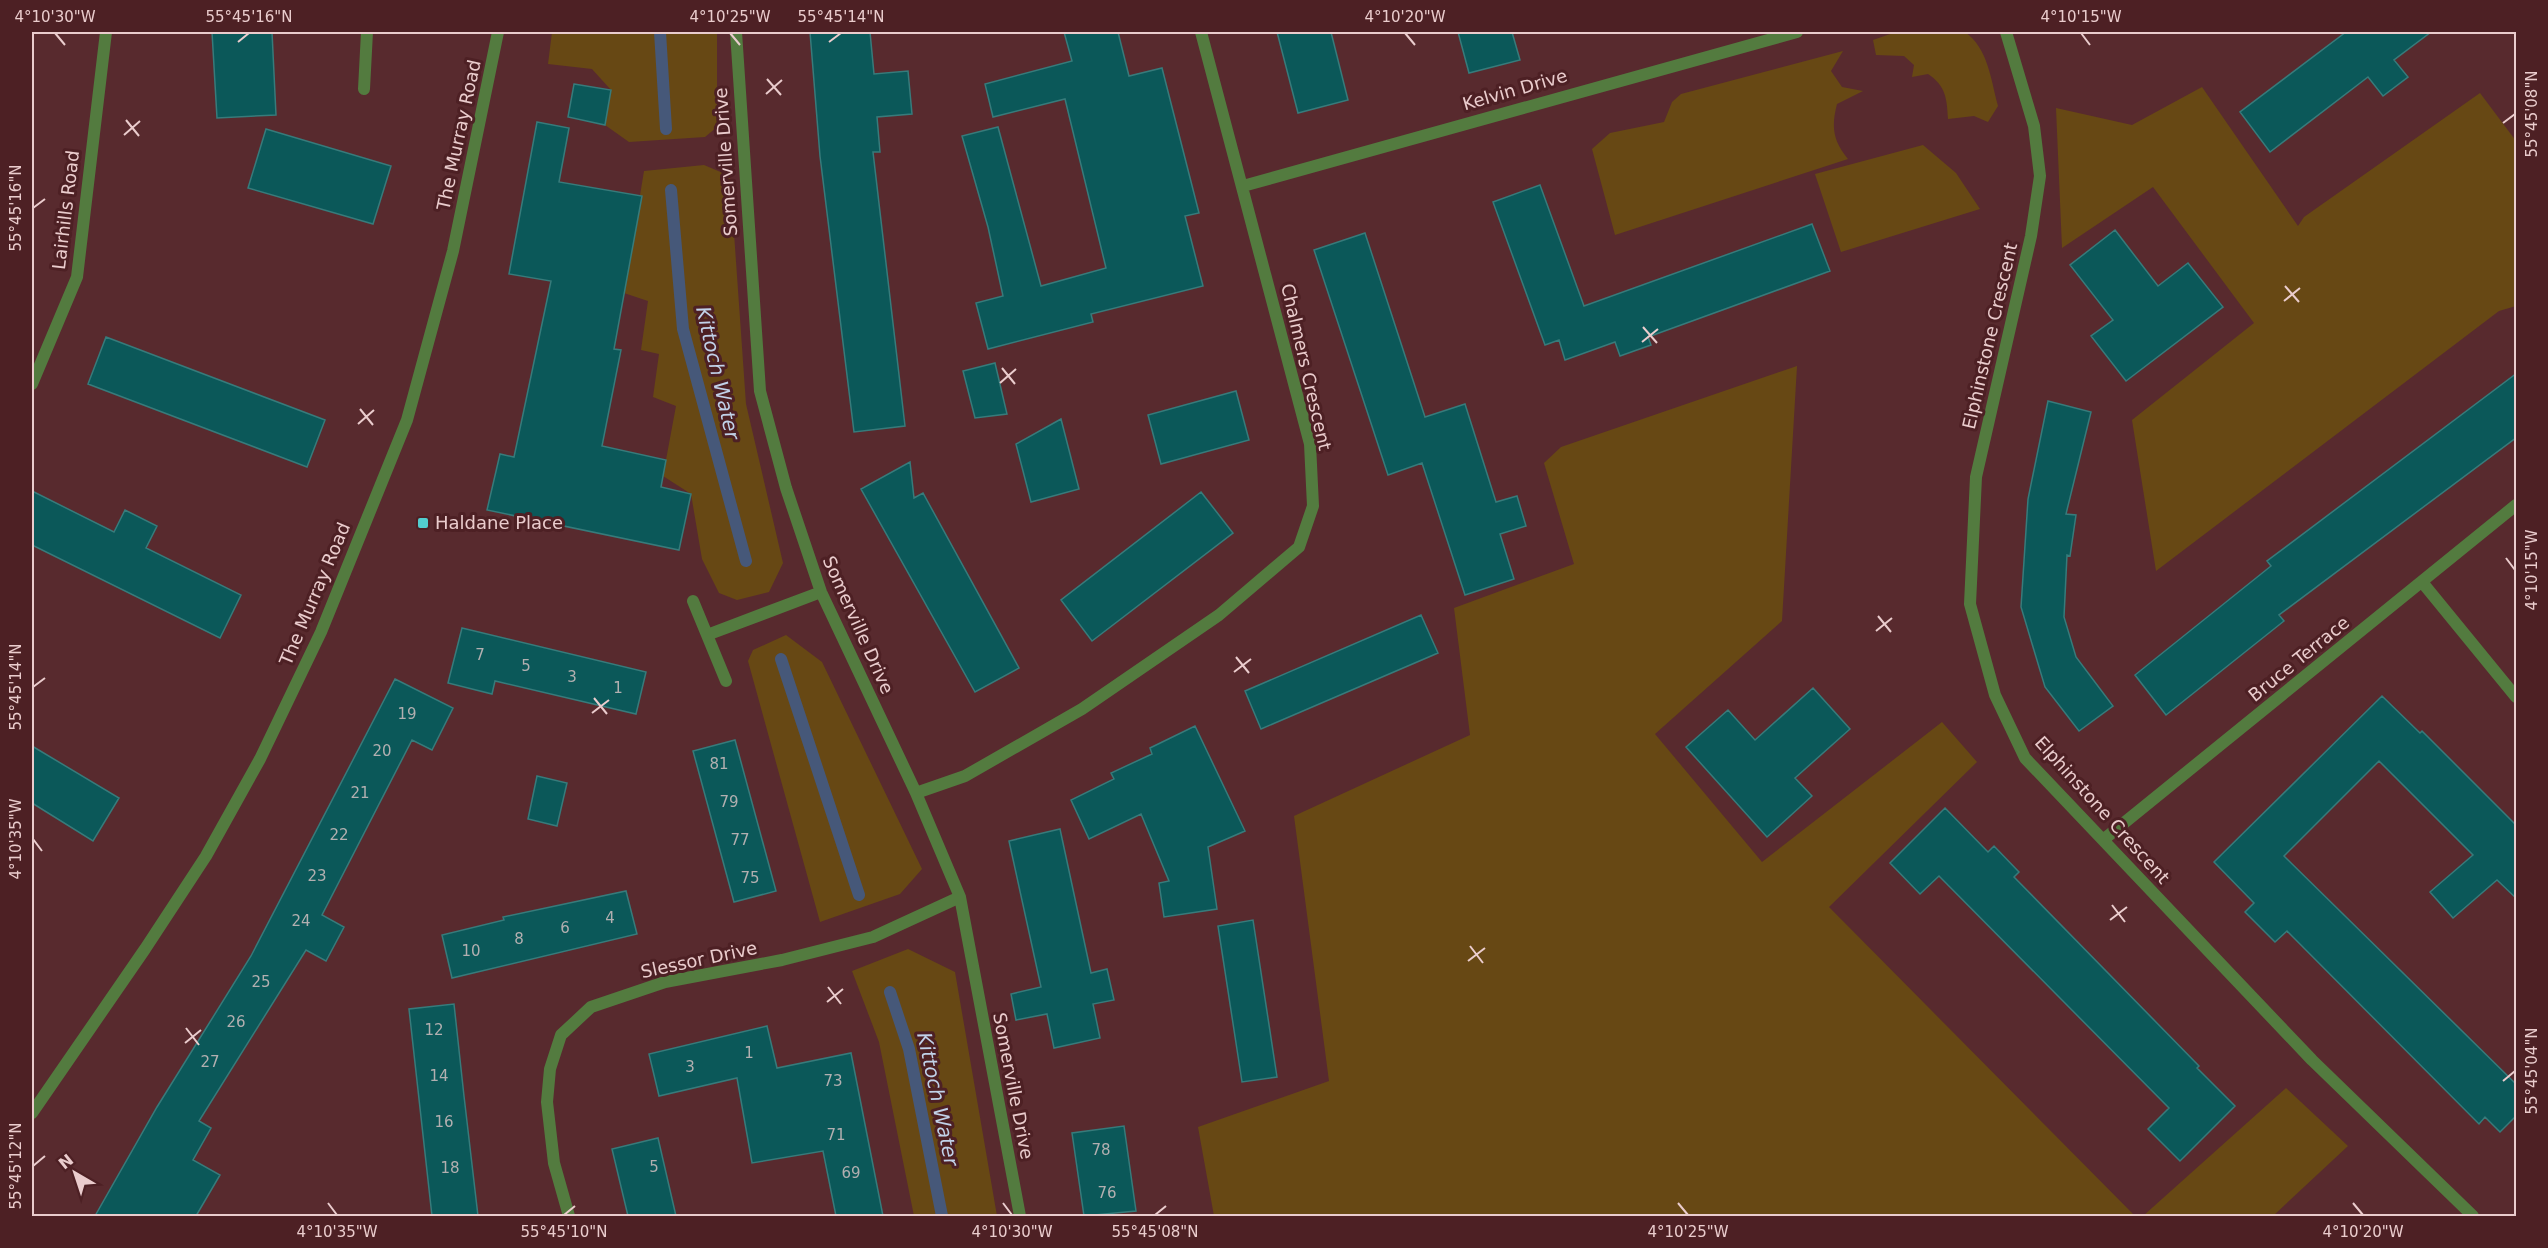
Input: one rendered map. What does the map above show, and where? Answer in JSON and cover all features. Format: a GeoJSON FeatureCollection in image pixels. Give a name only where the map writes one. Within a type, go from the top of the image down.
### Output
{"type":"FeatureCollection","features":[{"type":"Feature","properties":{"kind":"street","name":"Lairhills Road"},"geometry":{"type":"LineString","coordinates":[[32,384],[77,277],[106,32]]}},
{"type":"Feature","properties":{"kind":"street"},"geometry":{"type":"LineString","coordinates":[[364,89],[367,32]]}},
{"type":"Feature","properties":{"kind":"street","name":"The Murray Road"},"geometry":{"type":"LineString","coordinates":[[32,1113],[145,950],[206,856],[260,759],[321,632],[407,420],[453,251],[498,32]]}},
{"type":"Feature","properties":{"kind":"street","name":"Somerville Drive"},"geometry":{"type":"LineString","coordinates":[[736,32],[760,391],[786,488],[821,592],[916,792],[960,897],[1020,1216]]}},
{"type":"Feature","properties":{"kind":"street","name":"Chalmers Crescent"},"geometry":{"type":"LineString","coordinates":[[916,792],[965,776],[1082,709],[1220,615],[1299,547],[1313,506],[1310,444],[1201,32]]}},
{"type":"Feature","properties":{"kind":"street","name":"Kelvin Drive"},"geometry":{"type":"LineString","coordinates":[[1243,186],[1797,32]]}},
{"type":"Feature","properties":{"kind":"street","name":"Elphinstone Crescent"},"geometry":{"type":"LineString","coordinates":[[2006,32],[2034,126],[2040,176],[2031,236],[1976,477],[1970,604],[1995,696],[2025,758],[2312,1060],[2474,1216]]}},
{"type":"Feature","properties":{"kind":"street","name":"Bruce Terrace"},"geometry":{"type":"LineString","coordinates":[[2103,840],[2517,505]]}},
{"type":"Feature","properties":{"kind":"street"},"geometry":{"type":"LineString","coordinates":[[2422,582],[2517,697]]}},
{"type":"Feature","properties":{"kind":"street"},"geometry":{"type":"LineString","coordinates":[[707,635],[821,592]]}},
{"type":"Feature","properties":{"kind":"street"},"geometry":{"type":"LineString","coordinates":[[693,601],[726,681]]}},
{"type":"Feature","properties":{"kind":"street","name":"Slessor Drive"},"geometry":{"type":"LineString","coordinates":[[569,1216],[555,1163],[549,1122],[547,1102],[550,1069],[561,1035],[591,1007],[665,982],[782,960],[873,937],[960,897]]}},
{"type":"Feature","properties":{"kind":"shaded area"},"geometry":{"type":"Polygon","coordinates":[[[552,32],[717,32],[717,127],[705,137],[629,142],[605,125],[611,90],[592,69],[548,64],[552,32]]]}},
{"type":"Feature","properties":{"kind":"shaded area"},"geometry":{"type":"Polygon","coordinates":[[[1896,32],[1965,32],[1973,39],[1988,65],[1998,106],[1988,122],[1974,116],[1948,119],[1947,105],[1939,83],[1928,74],[1912,77],[1914,65],[1904,56],[1876,55],[1873,40],[1896,32]]]}},
{"type":"Feature","properties":{"kind":"shaded area"},"geometry":{"type":"Polygon","coordinates":[[[1843,51],[1831,71],[1842,87],[1863,91],[1837,104],[1835,112],[1836,140],[1848,159],[1615,235],[1592,149],[1610,133],[1664,122],[1672,102],[1681,94],[1843,51]]]}},
{"type":"Feature","properties":{"kind":"shaded area"},"geometry":{"type":"Polygon","coordinates":[[[2202,87],[2298,226],[2304,217],[2480,93],[2516,141],[2516,306],[2499,311],[2156,571],[2132,420],[2254,323],[2153,187],[2062,248],[2056,108],[2132,125],[2202,87]]]}},
{"type":"Feature","properties":{"kind":"shaded area"},"geometry":{"type":"Polygon","coordinates":[[[1923,145],[1956,173],[1980,209],[1841,252],[1815,174],[1923,145]]]}},
{"type":"Feature","properties":{"kind":"shaded area"},"geometry":{"type":"Polygon","coordinates":[[[704,165],[730,176],[746,404],[783,563],[769,592],[737,600],[719,593],[702,559],[691,494],[663,476],[676,406],[653,397],[659,354],[641,350],[648,301],[624,293],[644,171],[704,165]]]}},
{"type":"Feature","properties":{"kind":"shaded area"},"geometry":{"type":"Polygon","coordinates":[[[1797,366],[1782,621],[1655,734],[1762,862],[1942,722],[1977,762],[1829,907],[2135,1216],[1214,1216],[1198,1127],[1329,1081],[1294,816],[1470,735],[1454,608],[1574,564],[1544,463],[1561,447],[1797,366]]]}},
{"type":"Feature","properties":{"kind":"shaded area"},"geometry":{"type":"Polygon","coordinates":[[[786,635],[822,662],[922,869],[900,894],[820,922],[748,661],[753,650],[786,635]]]}},
{"type":"Feature","properties":{"kind":"shaded area"},"geometry":{"type":"Polygon","coordinates":[[[908,949],[955,972],[997,1216],[914,1216],[879,1042],[852,971],[908,949]]]}},
{"type":"Feature","properties":{"kind":"shaded area"},"geometry":{"type":"Polygon","coordinates":[[[2286,1088],[2348,1146],[2273,1216],[2143,1216],[2286,1088]]]}},
{"type":"Feature","properties":{"kind":"building"},"geometry":{"type":"Polygon","coordinates":[[[212,32],[272,32],[276,115],[217,118],[212,32]]]}},
{"type":"Feature","properties":{"kind":"building"},"geometry":{"type":"Polygon","coordinates":[[[810,32],[870,32],[874,74],[908,71],[912,114],[877,117],[880,152],[873,152],[905,426],[854,432],[820,156],[810,32]]]}},
{"type":"Feature","properties":{"kind":"building"},"geometry":{"type":"Polygon","coordinates":[[[1064,32],[1118,32],[1129,76],[1162,68],[1199,213],[1185,216],[1203,286],[1091,314],[1093,322],[988,349],[976,303],[1003,296],[988,227],[962,136],[998,127],[1041,286],[1106,268],[1065,99],[993,117],[985,84],[1072,61],[1064,32]]]}},
{"type":"Feature","properties":{"kind":"building"},"geometry":{"type":"Polygon","coordinates":[[[1277,32],[1331,32],[1348,100],[1298,113],[1277,32]]]}},
{"type":"Feature","properties":{"kind":"building"},"geometry":{"type":"Polygon","coordinates":[[[1458,32],[1512,32],[1520,60],[1469,73],[1458,32]]]}},
{"type":"Feature","properties":{"kind":"building"},"geometry":{"type":"Polygon","coordinates":[[[2346,32],[2431,32],[2394,60],[2408,77],[2383,96],[2368,77],[2270,152],[2240,112],[2346,32]]]}},
{"type":"Feature","properties":{"kind":"building"},"geometry":{"type":"Polygon","coordinates":[[[574,84],[611,90],[605,125],[568,117],[574,84]]]}},
{"type":"Feature","properties":{"kind":"building"},"geometry":{"type":"Polygon","coordinates":[[[537,122],[569,128],[559,182],[642,196],[614,349],[621,350],[602,446],[666,460],[661,487],[691,494],[679,550],[487,510],[500,454],[514,457],[551,281],[509,274],[537,122]]]}},
{"type":"Feature","properties":{"kind":"building"},"geometry":{"type":"Polygon","coordinates":[[[266,129],[391,166],[373,224],[248,188],[266,129]]]}},
{"type":"Feature","properties":{"kind":"building"},"geometry":{"type":"Polygon","coordinates":[[[1540,185],[1584,306],[1812,224],[1830,271],[1648,337],[1651,345],[1620,356],[1615,342],[1565,360],[1559,340],[1545,345],[1493,202],[1540,185]]]}},
{"type":"Feature","properties":{"kind":"building"},"geometry":{"type":"Polygon","coordinates":[[[2115,230],[2158,286],[2188,263],[2223,307],[2126,381],[2091,336],[2113,320],[2070,265],[2115,230]]]}},
{"type":"Feature","properties":{"kind":"building"},"geometry":{"type":"Polygon","coordinates":[[[1365,233],[1425,417],[1465,404],[1496,502],[1517,496],[1526,526],[1500,534],[1514,579],[1465,595],[1422,463],[1388,475],[1314,250],[1365,233]]]}},
{"type":"Feature","properties":{"kind":"building"},"geometry":{"type":"Polygon","coordinates":[[[106,337],[325,420],[307,467],[88,384],[106,337]]]}},
{"type":"Feature","properties":{"kind":"building"},"geometry":{"type":"Polygon","coordinates":[[[995,363],[1007,414],[975,418],[963,371],[995,363]]]}},
{"type":"Feature","properties":{"kind":"building"},"geometry":{"type":"Polygon","coordinates":[[[2517,373],[2517,437],[2279,615],[2284,621],[2166,715],[2135,675],[2271,566],[2267,561],[2517,373]]]}},
{"type":"Feature","properties":{"kind":"building"},"geometry":{"type":"Polygon","coordinates":[[[1236,391],[1249,440],[1161,464],[1148,415],[1236,391]]]}},
{"type":"Feature","properties":{"kind":"building"},"geometry":{"type":"Polygon","coordinates":[[[2048,401],[2091,412],[2066,514],[2076,515],[2070,556],[2067,555],[2064,617],[2076,657],[2113,706],[2079,731],[2045,687],[2021,607],[2028,499],[2048,401]]]}},
{"type":"Feature","properties":{"kind":"building"},"geometry":{"type":"Polygon","coordinates":[[[1061,419],[1079,489],[1031,502],[1016,444],[1061,419]]]}},
{"type":"Feature","properties":{"kind":"building"},"geometry":{"type":"Polygon","coordinates":[[[910,462],[914,498],[923,493],[1019,668],[975,692],[861,489],[910,462]]]}},
{"type":"Feature","properties":{"kind":"building"},"geometry":{"type":"Polygon","coordinates":[[[32,491],[114,532],[125,510],[157,526],[146,548],[241,595],[220,638],[32,545],[32,491]]]}},
{"type":"Feature","properties":{"kind":"building"},"geometry":{"type":"Polygon","coordinates":[[[1201,492],[1233,533],[1092,641],[1061,600],[1201,492]]]}},
{"type":"Feature","properties":{"kind":"building"},"geometry":{"type":"Polygon","coordinates":[[[1421,615],[1438,653],[1261,729],[1245,691],[1421,615]]]}},
{"type":"Feature","properties":{"kind":"building"},"geometry":{"type":"Polygon","coordinates":[[[462,628],[646,672],[636,714],[495,681],[492,694],[448,683],[462,628]]]}},
{"type":"Feature","properties":{"kind":"building"},"geometry":{"type":"Polygon","coordinates":[[[395,679],[453,708],[432,750],[412,740],[322,915],[344,927],[326,961],[306,950],[199,1121],[211,1128],[193,1160],[220,1175],[196,1216],[95,1216],[157,1107],[251,956],[395,679]]]}},
{"type":"Feature","properties":{"kind":"building"},"geometry":{"type":"Polygon","coordinates":[[[1813,688],[1850,729],[1795,778],[1812,796],[1767,837],[1686,747],[1728,710],[1755,740],[1813,688]]]}},
{"type":"Feature","properties":{"kind":"building"},"geometry":{"type":"Polygon","coordinates":[[[2382,696],[2420,733],[2422,731],[2517,826],[2517,899],[2497,880],[2453,918],[2430,892],[2473,855],[2379,761],[2284,856],[2517,1085],[2517,1115],[2500,1132],[2485,1117],[2479,1124],[2287,931],[2275,942],[2245,912],[2254,903],[2214,862],[2382,696]]]}},
{"type":"Feature","properties":{"kind":"building"},"geometry":{"type":"Polygon","coordinates":[[[1195,726],[1245,831],[1208,847],[1217,909],[1164,917],[1159,883],[1169,881],[1141,814],[1089,839],[1071,800],[1114,779],[1111,773],[1152,754],[1150,748],[1195,726]]]}},
{"type":"Feature","properties":{"kind":"building"},"geometry":{"type":"Polygon","coordinates":[[[735,740],[776,891],[734,902],[693,751],[735,740]]]}},
{"type":"Feature","properties":{"kind":"building"},"geometry":{"type":"Polygon","coordinates":[[[32,746],[119,798],[93,841],[32,803],[32,746]]]}},
{"type":"Feature","properties":{"kind":"building"},"geometry":{"type":"Polygon","coordinates":[[[537,776],[567,783],[557,826],[528,819],[537,776]]]}},
{"type":"Feature","properties":{"kind":"building"},"geometry":{"type":"Polygon","coordinates":[[[1945,808],[1988,852],[1994,846],[2019,872],[2014,877],[2199,1066],[2197,1068],[2235,1106],[2180,1161],[2148,1129],[2169,1108],[1939,876],[1920,894],[1890,863],[1945,808]]]}},
{"type":"Feature","properties":{"kind":"building"},"geometry":{"type":"Polygon","coordinates":[[[1060,829],[1091,973],[1107,969],[1114,1000],[1093,1004],[1100,1038],[1054,1048],[1047,1014],[1016,1020],[1011,994],[1041,987],[1009,841],[1060,829]]]}},
{"type":"Feature","properties":{"kind":"building"},"geometry":{"type":"Polygon","coordinates":[[[626,891],[637,934],[452,978],[442,935],[504,920],[503,917],[626,891]]]}},
{"type":"Feature","properties":{"kind":"building"},"geometry":{"type":"Polygon","coordinates":[[[1253,920],[1277,1077],[1242,1082],[1218,926],[1253,920]]]}},
{"type":"Feature","properties":{"kind":"building"},"geometry":{"type":"Polygon","coordinates":[[[454,1004],[478,1216],[432,1216],[409,1009],[454,1004]]]}},
{"type":"Feature","properties":{"kind":"building"},"geometry":{"type":"Polygon","coordinates":[[[767,1026],[777,1068],[851,1053],[883,1216],[836,1216],[823,1151],[752,1163],[737,1078],[659,1096],[649,1054],[767,1026]]]}},
{"type":"Feature","properties":{"kind":"building"},"geometry":{"type":"Polygon","coordinates":[[[1124,1126],[1136,1211],[1084,1216],[1072,1133],[1124,1126]]]}},
{"type":"Feature","properties":{"kind":"building"},"geometry":{"type":"Polygon","coordinates":[[[658,1138],[676,1216],[628,1216],[612,1149],[658,1138]]]}},
{"type":"Feature","properties":{"kind":"waterway","name":"Kittoch Water"},"geometry":{"type":"LineString","coordinates":[[660,32],[666,129]]}},
{"type":"Feature","properties":{"kind":"waterway","name":"Kittoch Water"},"geometry":{"type":"LineString","coordinates":[[671,190],[683,329],[746,561]]}},
{"type":"Feature","properties":{"kind":"waterway","name":"Kittoch Water"},"geometry":{"type":"LineString","coordinates":[[781,659],[859,895]]}},
{"type":"Feature","properties":{"kind":"waterway","name":"Kittoch Water"},"geometry":{"type":"LineString","coordinates":[[890,992],[909,1049],[942,1216]]}},
{"type":"Feature","properties":{"kind":"place","name":"Haldane Place"},"geometry":{"type":"Point","coordinates":[423,523]}}]}
